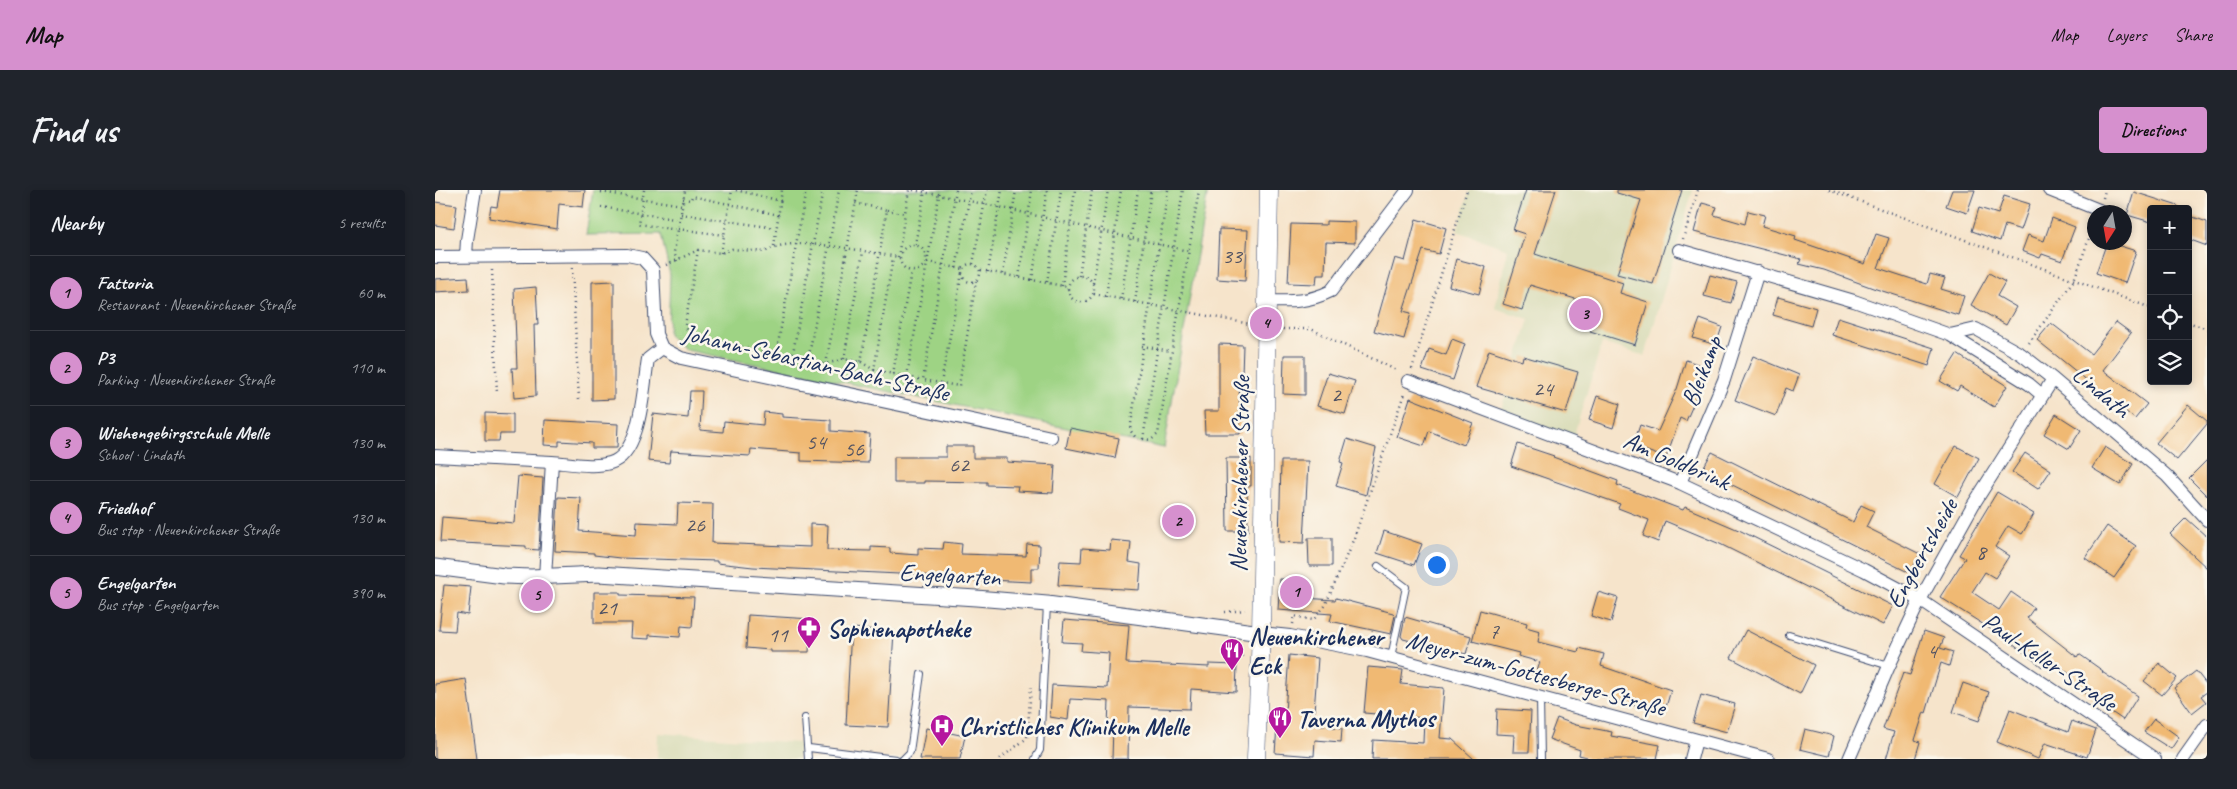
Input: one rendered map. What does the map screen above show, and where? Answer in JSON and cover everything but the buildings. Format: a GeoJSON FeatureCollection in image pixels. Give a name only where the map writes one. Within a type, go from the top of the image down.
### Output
{"type":"FeatureCollection","features":[{"type":"Feature","properties":{"kind":"main road","name":"Neuenkirchener Straße"},"geometry":{"type":"LineString","coordinates":[[1256,759],[1261,633],[1261,328],[1267,300],[1269,190]]}},
{"type":"Feature","properties":{"kind":"street"},"geometry":{"type":"LineString","coordinates":[[467,256],[467,240],[475,190]]}},
{"type":"Feature","properties":{"kind":"street"},"geometry":{"type":"LineString","coordinates":[[1267,300],[1300,302],[1316,299],[1331,291],[1408,190]]}},
{"type":"Feature","properties":{"kind":"street"},"geometry":{"type":"LineString","coordinates":[[2049,190],[2087,205]]}},
{"type":"Feature","properties":{"kind":"street","name":"Lindath"},"geometry":{"type":"LineString","coordinates":[[1679,250],[1854,300],[1950,335],[2029,384],[2042,395]]}},
{"type":"Feature","properties":{"kind":"street"},"geometry":{"type":"LineString","coordinates":[[435,257],[627,255],[643,258],[653,270]]}},
{"type":"Feature","properties":{"kind":"street","name":"Johann-Sebastian-Bach-Straße"},"geometry":{"type":"LineString","coordinates":[[653,270],[655,334],[662,348],[681,358],[1051,437]]}},
{"type":"Feature","properties":{"kind":"street","name":"Bleikamp"},"geometry":{"type":"LineString","coordinates":[[1680,483],[1724,380],[1758,272]]}},
{"type":"Feature","properties":{"kind":"street","name":"Lindath"},"geometry":{"type":"LineString","coordinates":[[1950,335],[1976,329],[2021,354],[2167,476],[2207,520]]}},
{"type":"Feature","properties":{"kind":"street"},"geometry":{"type":"LineString","coordinates":[[435,456],[593,465],[611,463],[625,453],[635,435],[648,359],[662,348]]}},
{"type":"Feature","properties":{"kind":"street","name":"Am Goldbrink"},"geometry":{"type":"LineString","coordinates":[[1409,379],[1680,483],[1864,570],[1920,600]]}},
{"type":"Feature","properties":{"kind":"street","name":"Engbertsheide"},"geometry":{"type":"LineString","coordinates":[[1849,759],[1920,600],[1973,505],[2053,379]]}},
{"type":"Feature","properties":{"kind":"street"},"geometry":{"type":"LineString","coordinates":[[545,577],[552,462]]}},
{"type":"Feature","properties":{"kind":"street","name":"Engelgarten"},"geometry":{"type":"LineString","coordinates":[[435,567],[504,576],[545,577],[599,574],[1047,604],[1261,633]]}},
{"type":"Feature","properties":{"kind":"street","name":"Paul-Keller-Straße"},"geometry":{"type":"LineString","coordinates":[[1920,600],[2155,759]]}},
{"type":"Feature","properties":{"kind":"street","name":"Meyer-zum-Gottesberge-Straße"},"geometry":{"type":"LineString","coordinates":[[1261,633],[1290,636],[1391,657],[1768,759]]}},
{"type":"Feature","properties":{"kind":"street"},"geometry":{"type":"LineString","coordinates":[[2183,759],[2207,725]]}},
{"type":"Feature","properties":{"kind":"street"},"geometry":{"type":"LineString","coordinates":[[1691,759],[1696,740]]}},
{"type":"Feature","properties":{"kind":"lane"},"geometry":{"type":"LineString","coordinates":[[1378,566],[1406,586],[1391,657]]}},
{"type":"Feature","properties":{"kind":"lane"},"geometry":{"type":"LineString","coordinates":[[1040,759],[1047,604]]}},
{"type":"Feature","properties":{"kind":"lane"},"geometry":{"type":"LineString","coordinates":[[1789,635],[1889,666]]}},
{"type":"Feature","properties":{"kind":"lane"},"geometry":{"type":"LineString","coordinates":[[903,759],[910,752],[921,674]]}},
{"type":"Feature","properties":{"kind":"lane"},"geometry":{"type":"LineString","coordinates":[[1540,698],[1541,759]]}},
{"type":"Feature","properties":{"kind":"lane"},"geometry":{"type":"LineString","coordinates":[[805,718],[809,748],[808,759]]}},
{"type":"Feature","properties":{"kind":"lane"},"geometry":{"type":"LineString","coordinates":[[809,748],[896,759]]}},
{"type":"Feature","properties":{"kind":"lane"},"geometry":{"type":"LineString","coordinates":[[1035,759],[1040,750]]}},
{"type":"Feature","properties":{"kind":"path"},"geometry":{"type":"LineString","coordinates":[[644,190],[639,224],[724,235]]}},
{"type":"Feature","properties":{"kind":"path"},"geometry":{"type":"LineString","coordinates":[[677,261],[674,252],[685,190]]}},
{"type":"Feature","properties":{"kind":"path"},"geometry":{"type":"LineString","coordinates":[[721,253],[732,190]]}},
{"type":"Feature","properties":{"kind":"path"},"geometry":{"type":"LineString","coordinates":[[736,190],[781,202]]}},
{"type":"Feature","properties":{"kind":"path"},"geometry":{"type":"LineString","coordinates":[[773,246],[783,190]]}},
{"type":"Feature","properties":{"kind":"path"},"geometry":{"type":"LineString","coordinates":[[776,355],[807,190]]}},
{"type":"Feature","properties":{"kind":"path"},"geometry":{"type":"LineString","coordinates":[[792,358],[823,190]]}},
{"type":"Feature","properties":{"kind":"path"},"geometry":{"type":"LineString","coordinates":[[809,361],[839,190]]}},
{"type":"Feature","properties":{"kind":"path"},"geometry":{"type":"LineString","coordinates":[[826,364],[858,190]]}},
{"type":"Feature","properties":{"kind":"path"},"geometry":{"type":"LineString","coordinates":[[911,271],[902,265],[899,257],[905,213],[911,190],[969,200],[1188,251]]}},
{"type":"Feature","properties":{"kind":"path"},"geometry":{"type":"LineString","coordinates":[[907,376],[940,190]]}},
{"type":"Feature","properties":{"kind":"path"},"geometry":{"type":"LineString","coordinates":[[923,380],[956,190]]}},
{"type":"Feature","properties":{"kind":"path"},"geometry":{"type":"LineString","coordinates":[[956,268],[971,190]]}},
{"type":"Feature","properties":{"kind":"path"},"geometry":{"type":"LineString","coordinates":[[973,264],[987,190]]}},
{"type":"Feature","properties":{"kind":"path"},"geometry":{"type":"LineString","coordinates":[[989,272],[1002,190]]}},
{"type":"Feature","properties":{"kind":"path"},"geometry":{"type":"LineString","coordinates":[[1003,274],[1016,190]]}},
{"type":"Feature","properties":{"kind":"path"},"geometry":{"type":"LineString","coordinates":[[1019,277],[1032,190]]}},
{"type":"Feature","properties":{"kind":"path"},"geometry":{"type":"LineString","coordinates":[[1033,280],[1047,190]]}},
{"type":"Feature","properties":{"kind":"path"},"geometry":{"type":"LineString","coordinates":[[1047,282],[1061,190]]}},
{"type":"Feature","properties":{"kind":"path"},"geometry":{"type":"LineString","coordinates":[[1062,286],[1075,190]]}},
{"type":"Feature","properties":{"kind":"path"},"geometry":{"type":"LineString","coordinates":[[1079,276],[1092,190]]}},
{"type":"Feature","properties":{"kind":"path"},"geometry":{"type":"LineString","coordinates":[[1094,294],[1093,283],[1108,190]]}},
{"type":"Feature","properties":{"kind":"path"},"geometry":{"type":"LineString","coordinates":[[1106,296],[1121,190]]}},
{"type":"Feature","properties":{"kind":"path"},"geometry":{"type":"LineString","coordinates":[[1121,299],[1137,190]]}},
{"type":"Feature","properties":{"kind":"path"},"geometry":{"type":"LineString","coordinates":[[1135,302],[1151,190]]}},
{"type":"Feature","properties":{"kind":"path"},"geometry":{"type":"LineString","coordinates":[[1168,190],[1148,305],[1130,430],[1136,438],[1151,440],[1158,434],[1199,190]]}},
{"type":"Feature","properties":{"kind":"path"},"geometry":{"type":"LineString","coordinates":[[1143,439],[1183,190]]}},
{"type":"Feature","properties":{"kind":"path"},"geometry":{"type":"LineString","coordinates":[[1290,636],[1294,616],[1313,620],[1325,606],[1339,575],[1381,466],[1467,190]]}},
{"type":"Feature","properties":{"kind":"path"},"geometry":{"type":"LineString","coordinates":[[1679,250],[1698,190]]}},
{"type":"Feature","properties":{"kind":"path"},"geometry":{"type":"LineString","coordinates":[[1829,190],[2147,307]]}},
{"type":"Feature","properties":{"kind":"path"},"geometry":{"type":"LineString","coordinates":[[915,245],[925,191]]}},
{"type":"Feature","properties":{"kind":"path"},"geometry":{"type":"LineString","coordinates":[[601,192],[682,205]]}},
{"type":"Feature","properties":{"kind":"path"},"geometry":{"type":"LineString","coordinates":[[683,199],[691,200],[692,196],[779,215]]}},
{"type":"Feature","properties":{"kind":"path"},"geometry":{"type":"LineString","coordinates":[[855,204],[905,213]]}},
{"type":"Feature","properties":{"kind":"path"},"geometry":{"type":"LineString","coordinates":[[601,207],[680,220]]}},
{"type":"Feature","properties":{"kind":"path"},"geometry":{"type":"LineString","coordinates":[[861,362],[887,210]]}},
{"type":"Feature","properties":{"kind":"path"},"geometry":{"type":"LineString","coordinates":[[681,214],[775,228]]}},
{"type":"Feature","properties":{"kind":"path"},"geometry":{"type":"LineString","coordinates":[[653,270],[699,250],[721,253],[732,249],[765,252],[773,246],[798,243],[846,248],[878,255],[899,257]]}},
{"type":"Feature","properties":{"kind":"path"},"geometry":{"type":"LineString","coordinates":[[2021,354],[2074,280],[2087,244]]}},
{"type":"Feature","properties":{"kind":"path"},"geometry":{"type":"LineString","coordinates":[[899,257],[903,249],[915,245]]}},
{"type":"Feature","properties":{"kind":"path"},"geometry":{"type":"LineString","coordinates":[[911,271],[921,268],[926,262],[925,252],[915,245]]}},
{"type":"Feature","properties":{"kind":"path"},"geometry":{"type":"LineString","coordinates":[[699,250],[685,325],[689,334],[776,355],[826,364],[844,359],[861,362],[874,370],[959,386],[976,281],[981,276],[981,270]]}},
{"type":"Feature","properties":{"kind":"path"},"geometry":{"type":"LineString","coordinates":[[844,359],[863,252]]}},
{"type":"Feature","properties":{"kind":"path"},"geometry":{"type":"LineString","coordinates":[[491,256],[497,394]]}},
{"type":"Feature","properties":{"kind":"path"},"geometry":{"type":"LineString","coordinates":[[571,256],[579,399]]}},
{"type":"Feature","properties":{"kind":"path"},"geometry":{"type":"LineString","coordinates":[[874,370],[893,257]]}},
{"type":"Feature","properties":{"kind":"path"},"geometry":{"type":"LineString","coordinates":[[926,262],[956,268],[962,271],[967,282],[976,281]]}},
{"type":"Feature","properties":{"kind":"path"},"geometry":{"type":"LineString","coordinates":[[941,383],[962,271],[969,264],[973,264]]}},
{"type":"Feature","properties":{"kind":"path"},"geometry":{"type":"LineString","coordinates":[[973,264],[981,270],[989,272],[1069,287]]}},
{"type":"Feature","properties":{"kind":"path"},"geometry":{"type":"LineString","coordinates":[[893,374],[911,271]]}},
{"type":"Feature","properties":{"kind":"path"},"geometry":{"type":"LineString","coordinates":[[1093,283],[1088,278],[1079,276],[1072,280],[1069,287],[1070,297],[1077,302],[1086,302],[1094,294]]}},
{"type":"Feature","properties":{"kind":"path"},"geometry":{"type":"LineString","coordinates":[[1094,294],[1261,328],[1311,329],[1409,379]]}},
{"type":"Feature","properties":{"kind":"path"},"geometry":{"type":"LineString","coordinates":[[2192,323],[2207,329]]}},
{"type":"Feature","properties":{"kind":"path"},"geometry":{"type":"LineString","coordinates":[[1142,346],[1171,351]]}},
{"type":"Feature","properties":{"kind":"path"},"geometry":{"type":"LineString","coordinates":[[1000,759],[1027,738],[1031,681]]}},
{"type":"Feature","properties":{"kind":"shaded area"},"geometry":{"type":"Polygon","coordinates":[[[1470,190],[1693,190],[1645,356],[1602,343],[1573,438],[1500,413],[1529,319],[1495,308],[1508,249],[1457,231],[1470,190]]]}},
{"type":"Feature","properties":{"kind":"shaded area"},"geometry":{"type":"Polygon","coordinates":[[[658,733],[799,743],[798,759],[657,759],[658,733]]]}},
{"type":"Feature","properties":{"kind":"green space"},"geometry":{"type":"Polygon","coordinates":[[[593,190],[1208,190],[1164,448],[686,350],[668,335],[670,275],[661,234],[586,235],[593,190]]]}},
{"type":"Feature","properties":{"kind":"place","name":"Wiehengebirgsschule Melle"},"geometry":{"type":"Point","coordinates":[1585,314]}},
{"type":"Feature","properties":{"kind":"place","name":"Friedhof"},"geometry":{"type":"Point","coordinates":[1266,323]}},
{"type":"Feature","properties":{"kind":"place","name":"P3"},"geometry":{"type":"Point","coordinates":[1178,521]}},
{"type":"Feature","properties":{"kind":"place","name":"Fattoria"},"geometry":{"type":"Point","coordinates":[1296,592]}},
{"type":"Feature","properties":{"kind":"place","name":"Engelgarten"},"geometry":{"type":"Point","coordinates":[537,595]}},
{"type":"Feature","properties":{"kind":"place","name":"Sophienapotheke"},"geometry":{"type":"Point","coordinates":[809,649]}},
{"type":"Feature","properties":{"kind":"place","name":"Neuenkirchener Eck"},"geometry":{"type":"Point","coordinates":[1232,671]}},
{"type":"Feature","properties":{"kind":"place","name":"Taverna Mythos"},"geometry":{"type":"Point","coordinates":[1280,739]}},
{"type":"Feature","properties":{"kind":"place","name":"Christliches Klinikum Melle"},"geometry":{"type":"Point","coordinates":[942,747]}}]}
